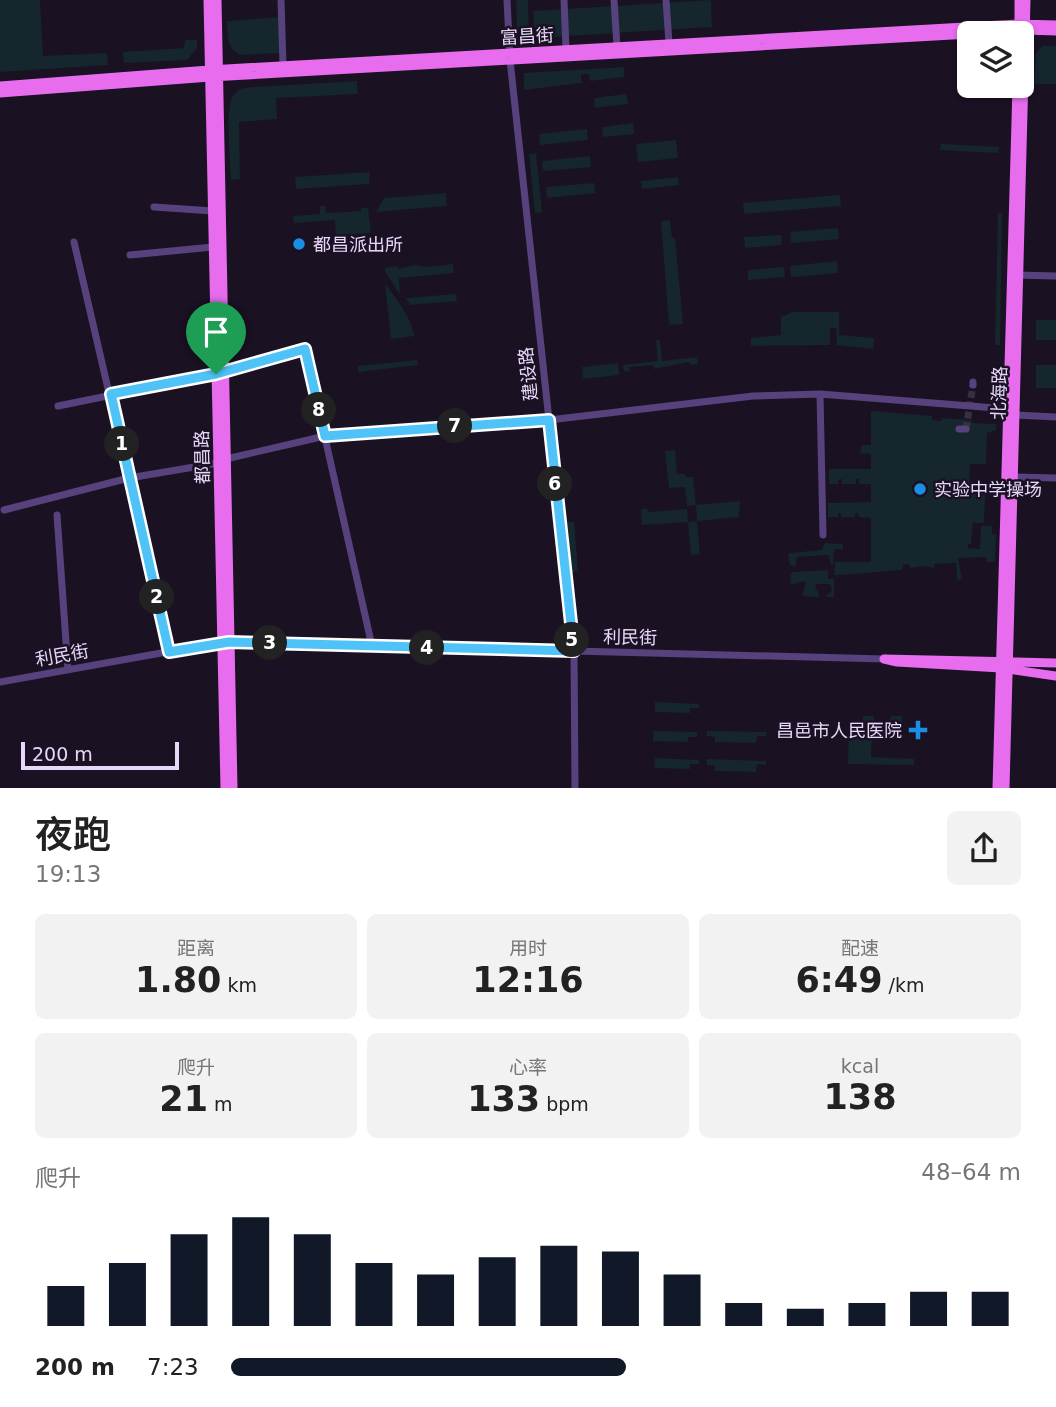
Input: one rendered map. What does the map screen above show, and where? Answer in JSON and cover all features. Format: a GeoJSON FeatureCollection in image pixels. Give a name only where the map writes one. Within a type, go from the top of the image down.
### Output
{"type":"FeatureCollection","features":[{"type":"Feature","properties":{"kind":"main road","name":"都昌路"},"geometry":{"type":"LineString","coordinates":[[208,0],[214,73]]}},
{"type":"Feature","properties":{"kind":"main road","name":"都昌路"},"geometry":{"type":"LineString","coordinates":[[217,0],[212,211],[220,372],[225,642]]}},
{"type":"Feature","properties":{"kind":"main road","name":"北海路"},"geometry":{"type":"LineString","coordinates":[[1019,0],[1020,21]]}},
{"type":"Feature","properties":{"kind":"main road","name":"北海路"},"geometry":{"type":"LineString","coordinates":[[1022,21],[1026,0]]}},
{"type":"Feature","properties":{"kind":"main road","name":"富昌街"},"geometry":{"type":"LineString","coordinates":[[1034,27],[1056,25]]}},
{"type":"Feature","properties":{"kind":"main road","name":"富昌街"},"geometry":{"type":"LineString","coordinates":[[1034,29],[1056,31]]}},
{"type":"Feature","properties":{"kind":"main road","name":"富昌街"},"geometry":{"type":"LineString","coordinates":[[0,86],[511,56],[617,46],[957,31]]}},
{"type":"Feature","properties":{"kind":"main road","name":"富昌街"},"geometry":{"type":"LineString","coordinates":[[0,93],[283,65],[957,35]]}},
{"type":"Feature","properties":{"kind":"main road"},"geometry":{"type":"LineString","coordinates":[[214,73],[220,372]]}},
{"type":"Feature","properties":{"kind":"main road","name":"北海路"},"geometry":{"type":"LineString","coordinates":[[1015,275],[1017,98]]}},
{"type":"Feature","properties":{"kind":"main road","name":"北海路"},"geometry":{"type":"LineString","coordinates":[[1005,788],[1004,665],[1019,98]]}},
{"type":"Feature","properties":{"kind":"main road","name":"北海路"},"geometry":{"type":"LineString","coordinates":[[997,788],[1013,477],[1011,412]]}},
{"type":"Feature","properties":{"kind":"main road"},"geometry":{"type":"LineString","coordinates":[[225,642],[225,788]]}},
{"type":"Feature","properties":{"kind":"main road"},"geometry":{"type":"LineString","coordinates":[[225,642],[233,788]]}},
{"type":"Feature","properties":{"kind":"main road","name":"利民街"},"geometry":{"type":"LineString","coordinates":[[884,659],[1004,665],[1056,663]]}},
{"type":"Feature","properties":{"kind":"main road","name":"利民街"},"geometry":{"type":"LineString","coordinates":[[1004,665],[1056,676]]}},
{"type":"Feature","properties":{"kind":"street"},"geometry":{"type":"LineString","coordinates":[[281,0],[283,65]]}},
{"type":"Feature","properties":{"kind":"street","name":"建设路"},"geometry":{"type":"LineString","coordinates":[[507,0],[574,651],[575,788]]}},
{"type":"Feature","properties":{"kind":"street"},"geometry":{"type":"LineString","coordinates":[[564,0],[566,49]]}},
{"type":"Feature","properties":{"kind":"street"},"geometry":{"type":"LineString","coordinates":[[614,0],[617,46]]}},
{"type":"Feature","properties":{"kind":"street"},"geometry":{"type":"LineString","coordinates":[[666,0],[669,43]]}},
{"type":"Feature","properties":{"kind":"street"},"geometry":{"type":"LineString","coordinates":[[154,207],[212,211]]}},
{"type":"Feature","properties":{"kind":"street"},"geometry":{"type":"LineString","coordinates":[[75,242],[169,652]]}},
{"type":"Feature","properties":{"kind":"street"},"geometry":{"type":"LineString","coordinates":[[130,255],[213,247]]}},
{"type":"Feature","properties":{"kind":"street"},"geometry":{"type":"LineString","coordinates":[[1015,275],[1056,276]]}},
{"type":"Feature","properties":{"kind":"street"},"geometry":{"type":"LineString","coordinates":[[58,406],[220,372],[305,349],[372,646]]}},
{"type":"Feature","properties":{"kind":"street"},"geometry":{"type":"LineString","coordinates":[[821,394],[824,536]]}},
{"type":"Feature","properties":{"kind":"street"},"geometry":{"type":"LineString","coordinates":[[4,510],[130,478],[222,461],[325,436],[549,420],[753,397],[821,394],[1056,417]]}},
{"type":"Feature","properties":{"kind":"street"},"geometry":{"type":"LineString","coordinates":[[1013,477],[1056,478]]}},
{"type":"Feature","properties":{"kind":"street"},"geometry":{"type":"LineString","coordinates":[[57,515],[68,670]]}},
{"type":"Feature","properties":{"kind":"street","name":"利民街"},"geometry":{"type":"LineString","coordinates":[[0,682],[225,642],[884,659]]}},
{"type":"Feature","properties":{"kind":"shaded area"},"geometry":{"type":"Polygon","coordinates":[[[0,0],[40,0],[43,56],[107,53],[108,65],[0,72],[0,0]]]}},
{"type":"Feature","properties":{"kind":"shaded area"},"geometry":{"type":"Polygon","coordinates":[[[516,0],[528,0],[529,37],[519,37],[516,0]]]}},
{"type":"Feature","properties":{"kind":"shaded area"},"geometry":{"type":"Polygon","coordinates":[[[711,0],[712,27],[535,38],[533,11],[711,0]]]}},
{"type":"Feature","properties":{"kind":"shaded area"},"geometry":{"type":"Polygon","coordinates":[[[279,17],[280,53],[241,55],[233,49],[229,41],[227,21],[279,17]]]}},
{"type":"Feature","properties":{"kind":"shaded area"},"geometry":{"type":"Polygon","coordinates":[[[185,40],[197,40],[197,48],[187,60],[124,63],[123,52],[184,48],[185,40]]]}},
{"type":"Feature","properties":{"kind":"shaded area"},"geometry":{"type":"Polygon","coordinates":[[[1042,46],[1056,46],[1056,84],[1034,84],[1036,53],[1042,46]]]}},
{"type":"Feature","properties":{"kind":"shaded area"},"geometry":{"type":"Polygon","coordinates":[[[624,67],[624,77],[590,81],[589,74],[581,74],[581,83],[524,90],[524,73],[624,67]]]}},
{"type":"Feature","properties":{"kind":"shaded area"},"geometry":{"type":"Polygon","coordinates":[[[357,81],[358,94],[276,98],[277,119],[239,122],[240,179],[231,180],[229,112],[233,96],[237,92],[252,87],[357,81]]]}},
{"type":"Feature","properties":{"kind":"shaded area"},"geometry":{"type":"Polygon","coordinates":[[[626,94],[628,104],[595,108],[594,98],[626,94]]]}},
{"type":"Feature","properties":{"kind":"shaded area"},"geometry":{"type":"Polygon","coordinates":[[[633,123],[634,134],[603,137],[602,127],[633,123]]]}},
{"type":"Feature","properties":{"kind":"shaded area"},"geometry":{"type":"Polygon","coordinates":[[[587,129],[588,140],[540,145],[539,134],[587,129]]]}},
{"type":"Feature","properties":{"kind":"shaded area"},"geometry":{"type":"Polygon","coordinates":[[[676,140],[678,158],[638,162],[636,144],[676,140]]]}},
{"type":"Feature","properties":{"kind":"shaded area"},"geometry":{"type":"Polygon","coordinates":[[[941,144],[999,147],[998,153],[940,150],[941,144]]]}},
{"type":"Feature","properties":{"kind":"shaded area"},"geometry":{"type":"Polygon","coordinates":[[[536,153],[542,212],[535,213],[529,154],[536,153]]]}},
{"type":"Feature","properties":{"kind":"shaded area"},"geometry":{"type":"Polygon","coordinates":[[[590,156],[591,167],[543,171],[542,161],[590,156]]]}},
{"type":"Feature","properties":{"kind":"shaded area"},"geometry":{"type":"Polygon","coordinates":[[[370,172],[369,184],[296,189],[295,177],[370,172]]]}},
{"type":"Feature","properties":{"kind":"shaded area"},"geometry":{"type":"Polygon","coordinates":[[[678,177],[679,185],[642,189],[641,181],[678,177]]]}},
{"type":"Feature","properties":{"kind":"shaded area"},"geometry":{"type":"Polygon","coordinates":[[[594,183],[595,193],[547,198],[546,187],[594,183]]]}},
{"type":"Feature","properties":{"kind":"shaded area"},"geometry":{"type":"Polygon","coordinates":[[[446,193],[447,206],[376,212],[384,198],[446,193]]]}},
{"type":"Feature","properties":{"kind":"shaded area"},"geometry":{"type":"Polygon","coordinates":[[[840,195],[841,206],[744,214],[743,203],[840,195]]]}},
{"type":"Feature","properties":{"kind":"shaded area"},"geometry":{"type":"Polygon","coordinates":[[[320,206],[325,206],[326,213],[361,211],[361,208],[368,208],[371,233],[336,235],[335,220],[294,223],[293,216],[320,214],[320,206]]]}},
{"type":"Feature","properties":{"kind":"shaded area"},"geometry":{"type":"Polygon","coordinates":[[[998,213],[1002,213],[1000,345],[995,345],[998,213]]]}},
{"type":"Feature","properties":{"kind":"shaded area"},"geometry":{"type":"Polygon","coordinates":[[[670,220],[672,238],[675,238],[683,324],[669,325],[661,221],[670,220]]]}},
{"type":"Feature","properties":{"kind":"shaded area"},"geometry":{"type":"Polygon","coordinates":[[[838,228],[839,239],[791,243],[790,232],[838,228]]]}},
{"type":"Feature","properties":{"kind":"shaded area"},"geometry":{"type":"Polygon","coordinates":[[[781,235],[782,245],[745,248],[744,237],[781,235]]]}},
{"type":"Feature","properties":{"kind":"shaded area"},"geometry":{"type":"Polygon","coordinates":[[[837,261],[838,273],[791,277],[790,266],[837,261]]]}},
{"type":"Feature","properties":{"kind":"shaded area"},"geometry":{"type":"Polygon","coordinates":[[[453,264],[454,273],[399,278],[400,293],[385,271],[385,268],[397,266],[398,269],[415,265],[426,267],[453,264]]]}},
{"type":"Feature","properties":{"kind":"shaded area"},"geometry":{"type":"Polygon","coordinates":[[[784,267],[785,277],[748,280],[748,270],[784,267]]]}},
{"type":"Feature","properties":{"kind":"shaded area"},"geometry":{"type":"Polygon","coordinates":[[[385,284],[407,315],[414,336],[391,339],[385,284]]]}},
{"type":"Feature","properties":{"kind":"shaded area"},"geometry":{"type":"Polygon","coordinates":[[[456,294],[457,301],[410,305],[406,298],[456,294]]]}},
{"type":"Feature","properties":{"kind":"shaded area"},"geometry":{"type":"Polygon","coordinates":[[[792,312],[839,312],[839,335],[874,338],[873,349],[837,345],[836,328],[830,328],[830,345],[751,346],[751,338],[781,335],[781,317],[792,312]]]}},
{"type":"Feature","properties":{"kind":"shaded area"},"geometry":{"type":"Polygon","coordinates":[[[1036,320],[1056,320],[1056,340],[1036,340],[1036,320]]]}},
{"type":"Feature","properties":{"kind":"shaded area"},"geometry":{"type":"Polygon","coordinates":[[[656,340],[660,340],[662,361],[697,357],[698,364],[690,365],[689,362],[654,369],[653,365],[629,367],[629,372],[624,371],[623,365],[658,361],[656,340]]]}},
{"type":"Feature","properties":{"kind":"shaded area"},"geometry":{"type":"Polygon","coordinates":[[[417,360],[418,365],[358,372],[358,366],[417,360]]]}},
{"type":"Feature","properties":{"kind":"shaded area"},"geometry":{"type":"Polygon","coordinates":[[[618,363],[619,375],[583,379],[582,367],[618,363]]]}},
{"type":"Feature","properties":{"kind":"shaded area"},"geometry":{"type":"Polygon","coordinates":[[[1036,365],[1056,365],[1056,388],[1036,388],[1036,365]]]}},
{"type":"Feature","properties":{"kind":"shaded area","name":"实验中学操场"},"geometry":{"type":"Polygon","coordinates":[[[871,411],[932,416],[932,420],[941,421],[942,418],[996,424],[996,430],[987,433],[986,464],[970,464],[969,493],[985,494],[984,523],[973,523],[971,544],[968,544],[968,548],[980,549],[981,526],[992,526],[992,534],[996,534],[995,562],[987,562],[986,557],[958,558],[962,579],[957,580],[956,563],[934,564],[934,568],[910,568],[909,564],[903,565],[902,570],[834,575],[835,562],[871,562],[871,518],[859,517],[858,513],[855,513],[855,517],[841,517],[841,513],[838,513],[838,517],[828,517],[828,503],[871,502],[871,484],[859,484],[859,479],[856,479],[856,484],[842,484],[842,479],[838,480],[838,484],[829,484],[829,469],[871,469],[871,454],[860,453],[862,445],[871,445],[871,411]]]}},
{"type":"Feature","properties":{"kind":"shaded area"},"geometry":{"type":"Polygon","coordinates":[[[675,450],[677,474],[693,477],[696,505],[687,506],[685,487],[669,488],[665,451],[675,450]]]}},
{"type":"Feature","properties":{"kind":"shaded area"},"geometry":{"type":"Polygon","coordinates":[[[740,501],[739,517],[697,521],[696,505],[740,501]]]}},
{"type":"Feature","properties":{"kind":"shaded area"},"geometry":{"type":"Polygon","coordinates":[[[641,509],[647,509],[648,512],[687,509],[688,522],[642,525],[641,509]]]}},
{"type":"Feature","properties":{"kind":"shaded area"},"geometry":{"type":"Polygon","coordinates":[[[697,521],[700,554],[691,555],[688,522],[697,521]]]}},
{"type":"Feature","properties":{"kind":"shaded area"},"geometry":{"type":"Polygon","coordinates":[[[567,522],[574,522],[578,571],[572,572],[567,522]]]}},
{"type":"Feature","properties":{"kind":"shaded area"},"geometry":{"type":"Polygon","coordinates":[[[825,543],[843,544],[843,549],[834,549],[833,565],[828,555],[797,557],[795,567],[790,565],[790,553],[822,550],[825,543]]]}},
{"type":"Feature","properties":{"kind":"shaded area"},"geometry":{"type":"Polygon","coordinates":[[[828,570],[828,579],[834,579],[834,597],[825,597],[832,590],[830,584],[815,586],[820,597],[802,596],[806,583],[804,581],[791,585],[790,575],[793,572],[828,570]]]}},
{"type":"Feature","properties":{"kind":"shaded area"},"geometry":{"type":"Polygon","coordinates":[[[655,702],[699,704],[699,708],[690,708],[690,713],[655,712],[655,702]]]}},
{"type":"Feature","properties":{"kind":"shaded area"},"geometry":{"type":"Polygon","coordinates":[[[863,716],[874,716],[874,725],[890,725],[891,716],[902,716],[902,734],[872,734],[871,757],[914,759],[914,765],[848,764],[849,726],[863,726],[863,716]]]}},
{"type":"Feature","properties":{"kind":"shaded area"},"geometry":{"type":"Polygon","coordinates":[[[653,731],[697,732],[697,737],[688,737],[688,742],[653,741],[653,731]]]}},
{"type":"Feature","properties":{"kind":"shaded area"},"geometry":{"type":"Polygon","coordinates":[[[707,731],[766,732],[766,736],[757,736],[756,743],[715,742],[715,737],[707,736],[707,731]]]}},
{"type":"Feature","properties":{"kind":"shaded area"},"geometry":{"type":"Polygon","coordinates":[[[655,758],[699,760],[699,764],[690,764],[690,769],[654,768],[655,758]]]}},
{"type":"Feature","properties":{"kind":"shaded area"},"geometry":{"type":"Polygon","coordinates":[[[707,759],[766,761],[766,765],[757,764],[756,772],[715,771],[715,765],[707,765],[707,759]]]}},
{"type":"Feature","properties":{"kind":"tunnel"},"geometry":{"type":"LineString","coordinates":[[966,429],[973,385]]}},
{"type":"Feature","properties":{"kind":"place","name":"都昌派出所"},"geometry":{"type":"Point","coordinates":[299,244]}},
{"type":"Feature","properties":{"kind":"place","name":"实验中学操场"},"geometry":{"type":"Point","coordinates":[920,489]}},
{"type":"Feature","properties":{"kind":"place","name":"昌邑市人民医院"},"geometry":{"type":"Point","coordinates":[918,730]}},
{"type":"Feature","properties":{"kind":"route"},"geometry":{"type":"LineString","coordinates":[[305,349],[325,436],[549,420],[574,651],[222,642],[169,652],[111,394],[216,374],[305,349]]}}]}
